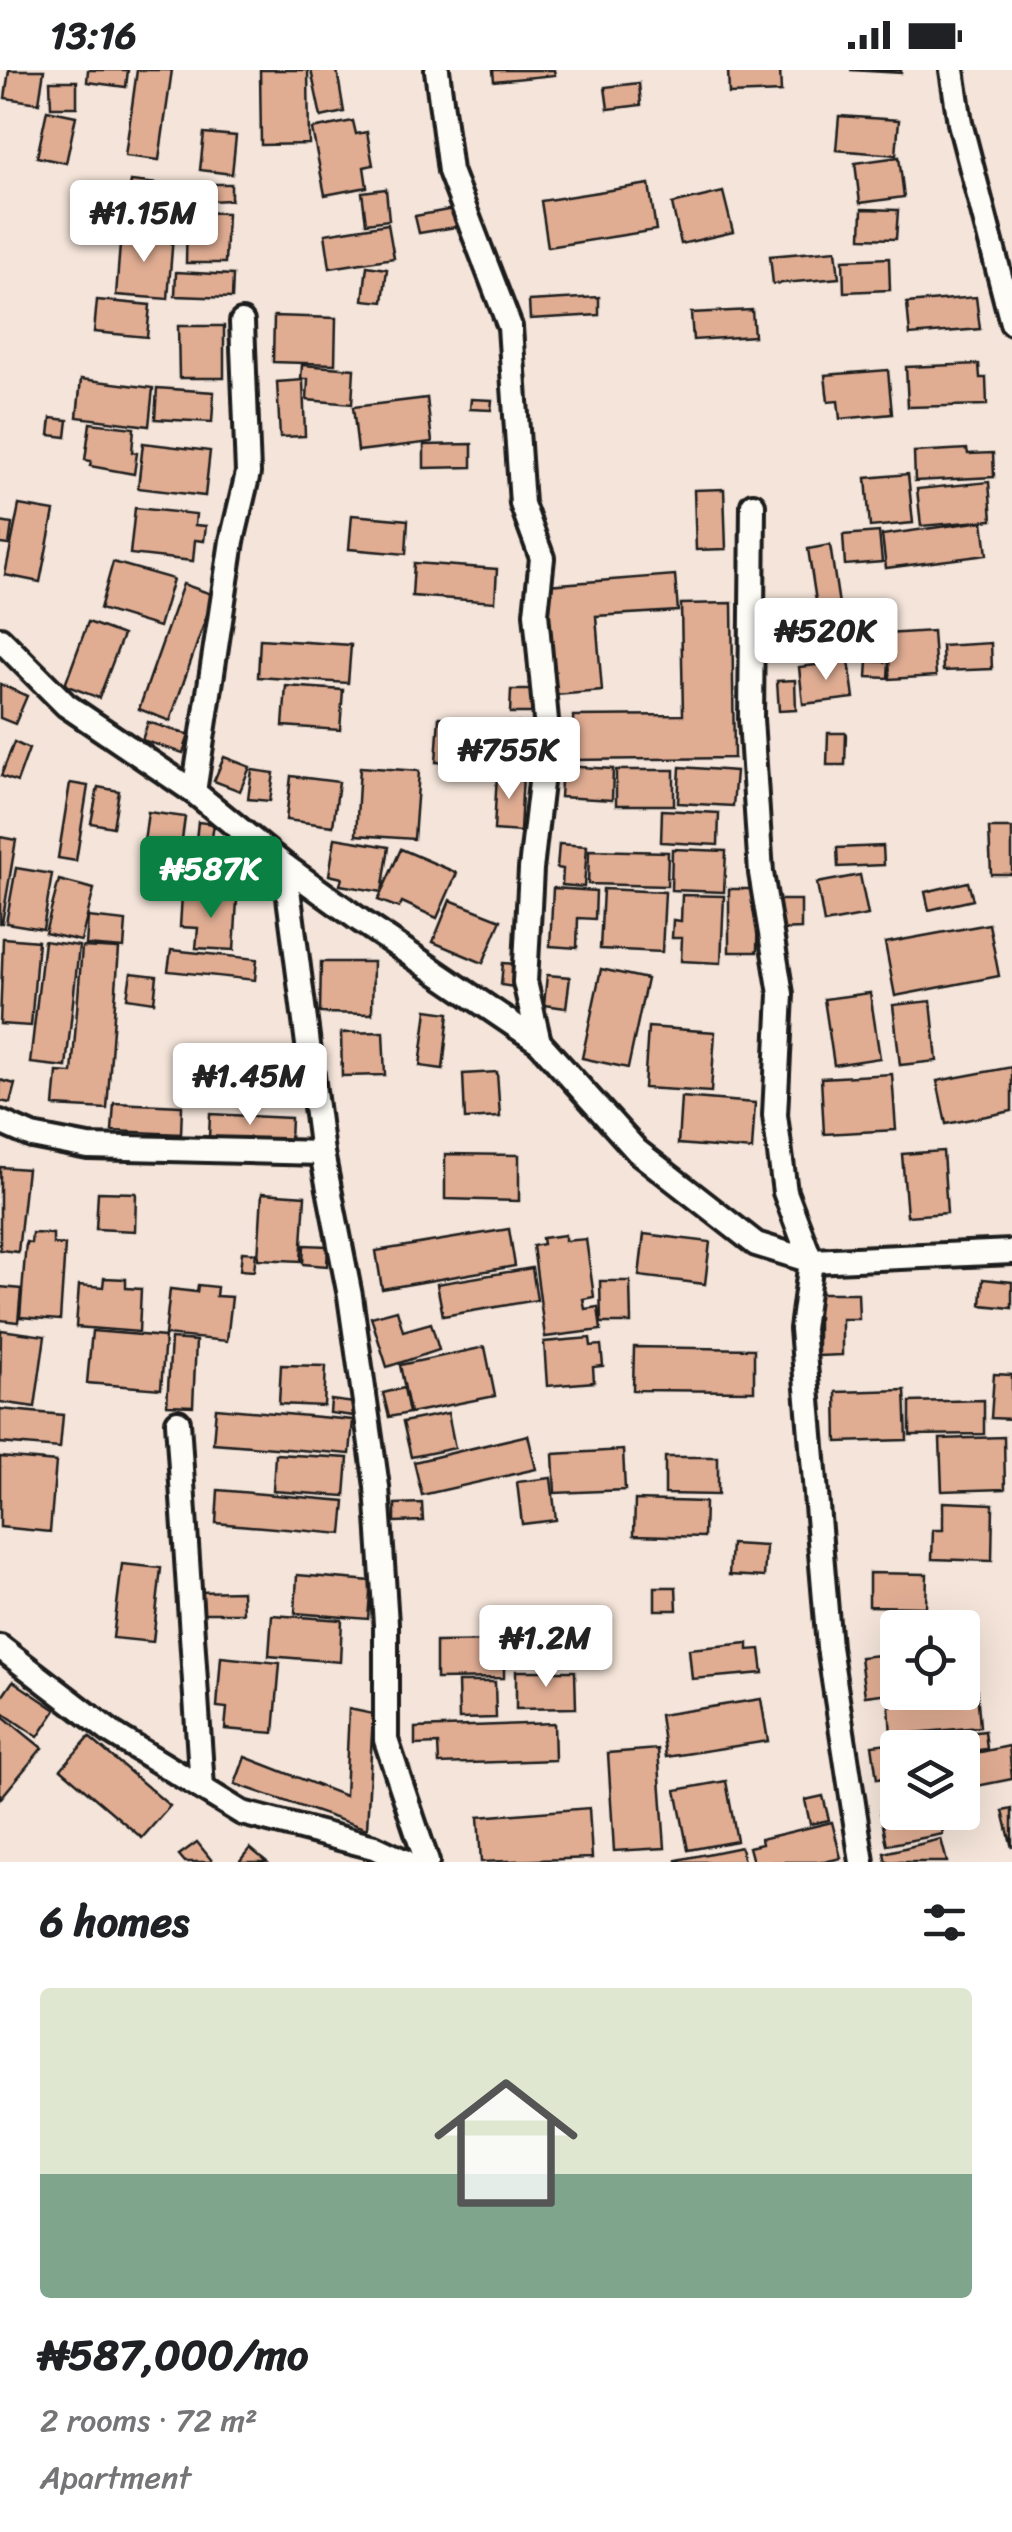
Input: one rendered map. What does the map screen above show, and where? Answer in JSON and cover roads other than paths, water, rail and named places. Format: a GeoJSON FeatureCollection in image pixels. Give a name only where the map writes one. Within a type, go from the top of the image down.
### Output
{"type":"FeatureCollection","features":[{"type":"Feature","properties":{"kind":"street"},"geometry":{"type":"LineString","coordinates":[[437,70],[450,171],[510,327],[522,504],[542,558],[536,612],[547,731],[530,869],[525,982],[540,1042]]}},
{"type":"Feature","properties":{"kind":"street"},"geometry":{"type":"LineString","coordinates":[[952,70],[960,123],[1012,323]]}},
{"type":"Feature","properties":{"kind":"street"},"geometry":{"type":"LineString","coordinates":[[194,792],[232,540],[248,473],[242,322]]}},
{"type":"Feature","properties":{"kind":"street"},"geometry":{"type":"LineString","coordinates":[[753,505],[750,719],[761,873],[781,994],[775,1115],[785,1192],[810,1261],[802,1329],[829,1648],[862,1862]]}},
{"type":"Feature","properties":{"kind":"street"},"geometry":{"type":"LineString","coordinates":[[0,639],[66,705],[194,792],[286,866],[540,1042],[637,1151],[756,1244],[810,1261],[1012,1252]]}},
{"type":"Feature","properties":{"kind":"street"},"geometry":{"type":"LineString","coordinates":[[286,866],[322,1153],[350,1296],[377,1487],[386,1624],[386,1740],[427,1862]]}},
{"type":"Feature","properties":{"kind":"street"},"geometry":{"type":"LineString","coordinates":[[0,1122],[32,1136],[88,1147],[322,1153]]}},
{"type":"Feature","properties":{"kind":"street"},"geometry":{"type":"LineString","coordinates":[[178,1422],[202,1788]]}},
{"type":"Feature","properties":{"kind":"street"},"geometry":{"type":"LineString","coordinates":[[0,1647],[112,1733],[242,1812],[374,1846],[406,1862]]}}]}
